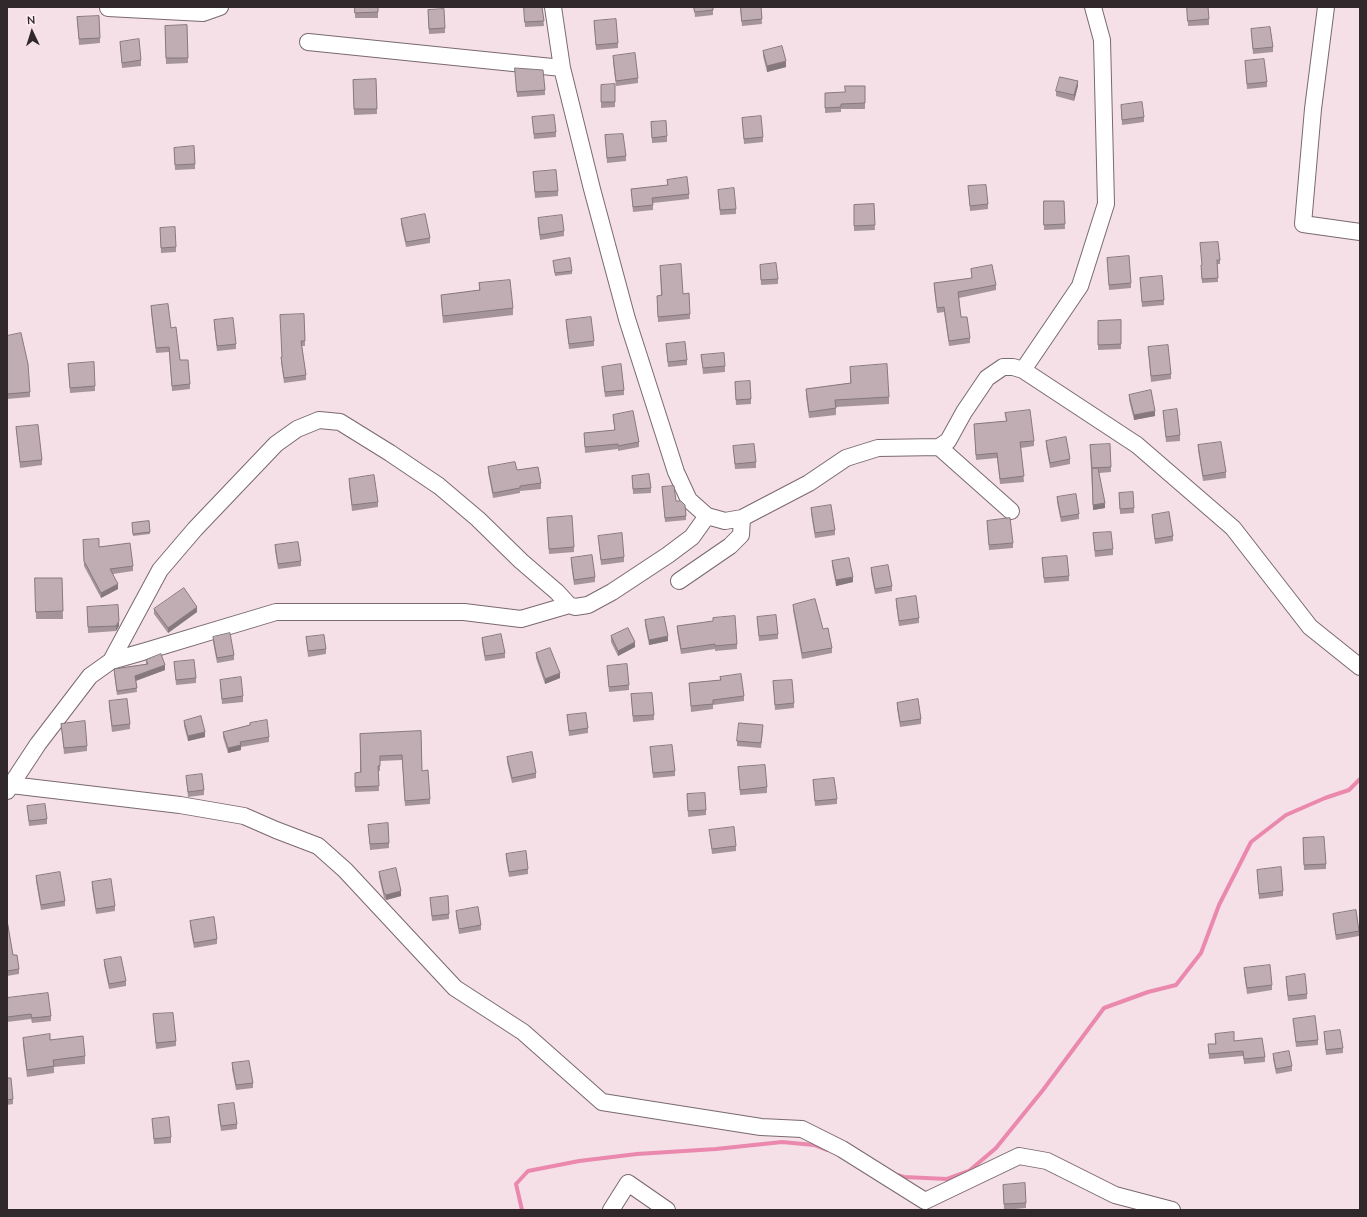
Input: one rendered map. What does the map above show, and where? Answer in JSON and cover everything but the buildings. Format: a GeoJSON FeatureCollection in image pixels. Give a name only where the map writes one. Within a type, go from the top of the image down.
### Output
{"type":"FeatureCollection","features":[{"type":"Feature","properties":{"kind":"street"},"geometry":{"type":"LineString","coordinates":[[108,8],[203,13],[220,7]]}},
{"type":"Feature","properties":{"kind":"street"},"geometry":{"type":"LineString","coordinates":[[553,7],[562,68],[592,190],[625,311],[676,472],[689,500],[707,516],[725,521],[742,518],[809,483],[846,458],[878,448],[939,447],[948,441],[964,412],[987,378],[1003,367],[1014,367],[1023,370],[1137,445],[1233,528],[1310,627],[1360,667]]}},
{"type":"Feature","properties":{"kind":"street"},"geometry":{"type":"LineString","coordinates":[[1023,370],[1080,286],[1106,204],[1102,40],[1093,7]]}},
{"type":"Feature","properties":{"kind":"street"},"geometry":{"type":"LineString","coordinates":[[1326,7],[1303,224],[1360,232]]}},
{"type":"Feature","properties":{"kind":"street"},"geometry":{"type":"LineString","coordinates":[[308,42],[562,68]]}},
{"type":"Feature","properties":{"kind":"street"},"geometry":{"type":"LineString","coordinates":[[111,661],[160,570],[195,529],[276,444],[297,429],[319,420],[340,422],[439,486],[478,519],[521,561],[570,605],[575,607],[588,605],[612,592],[668,555],[692,537],[707,516]]}},
{"type":"Feature","properties":{"kind":"street"},"geometry":{"type":"LineString","coordinates":[[939,447],[1011,511]]}},
{"type":"Feature","properties":{"kind":"street"},"geometry":{"type":"LineString","coordinates":[[679,581],[730,546],[741,535],[742,518]]}},
{"type":"Feature","properties":{"kind":"street"},"geometry":{"type":"LineString","coordinates":[[570,605],[520,620],[464,612],[276,612],[111,661],[90,676],[38,744],[9,788],[180,805],[244,816],[318,846],[345,870],[455,988],[523,1032],[602,1102],[761,1127],[802,1129],[852,1156],[925,1201],[1019,1156],[1047,1161],[1115,1195],[1172,1210]]}},
{"type":"Feature","properties":{"kind":"street"},"geometry":{"type":"LineString","coordinates":[[611,1210],[628,1183],[667,1210]]}},
{"type":"Feature","properties":{"kind":"waterway"},"geometry":{"type":"LineString","coordinates":[[897,1175],[904,1177],[947,1179],[969,1171],[996,1148],[1043,1090],[1104,1008],[1148,992],[1176,985],[1201,953],[1219,905],[1251,842],[1286,815],[1325,798],[1349,790],[1360,779]]}},
{"type":"Feature","properties":{"kind":"waterway"},"geometry":{"type":"LineString","coordinates":[[522,1210],[516,1184],[528,1171],[579,1161],[637,1154],[716,1149],[782,1142],[814,1145],[827,1150]]}}]}
